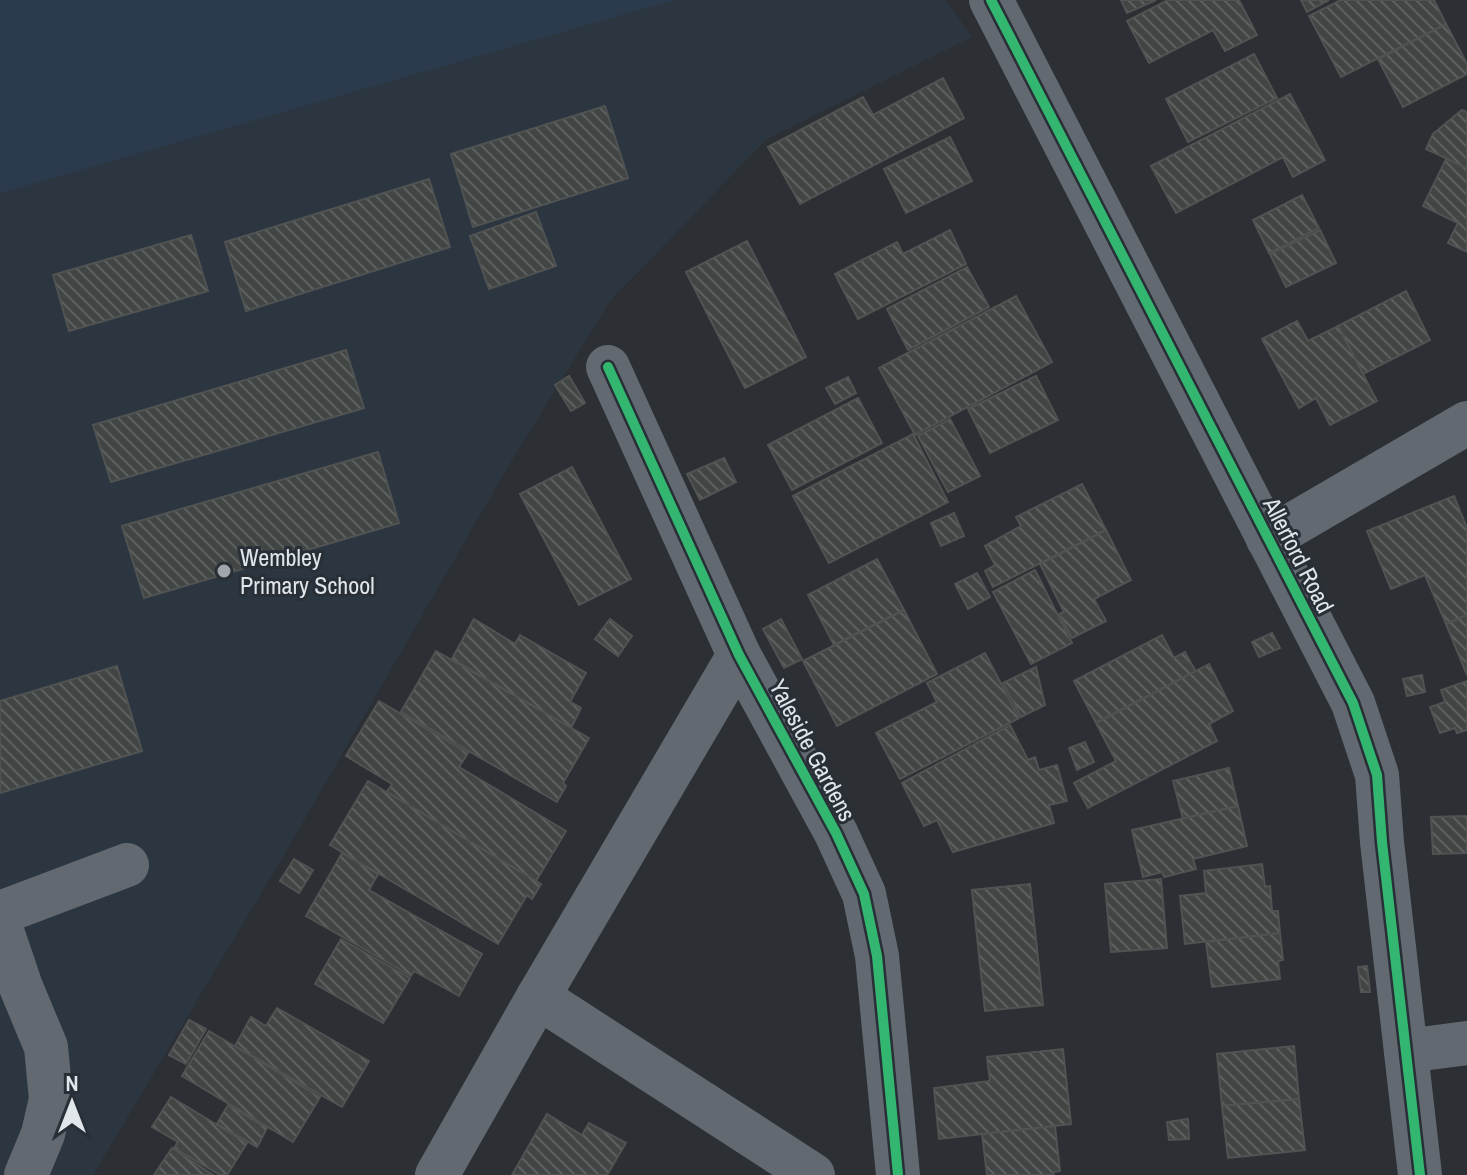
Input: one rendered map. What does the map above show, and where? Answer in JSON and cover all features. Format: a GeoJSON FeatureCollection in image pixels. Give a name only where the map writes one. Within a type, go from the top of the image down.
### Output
{"type":"FeatureCollection","features":[{"type":"Feature","properties":{"kind":"street","name":"Allerford Road"},"geometry":{"type":"LineString","coordinates":[[991,0],[1353,703],[1377,775],[1420,1175]]}},
{"type":"Feature","properties":{"kind":"street","name":"Yaleside Gardens"},"geometry":{"type":"LineString","coordinates":[[608,367],[739,655],[836,833],[864,894],[877,956],[898,1175]]}},
{"type":"Feature","properties":{"kind":"street"},"geometry":{"type":"LineString","coordinates":[[1268,539],[1467,423]]}},
{"type":"Feature","properties":{"kind":"street"},"geometry":{"type":"LineString","coordinates":[[437,1175],[739,655]]}},
{"type":"Feature","properties":{"kind":"street"},"geometry":{"type":"LineString","coordinates":[[0,913],[127,865]]}},
{"type":"Feature","properties":{"kind":"street"},"geometry":{"type":"LineString","coordinates":[[0,925],[46,1047],[51,1099],[43,1134],[26,1175]]}},
{"type":"Feature","properties":{"kind":"street"},"geometry":{"type":"LineString","coordinates":[[538,997],[813,1175]]}},
{"type":"Feature","properties":{"kind":"street"},"geometry":{"type":"LineString","coordinates":[[1406,1051],[1467,1043]]}},
{"type":"Feature","properties":{"kind":"shaded area","name":"Wembley Primary School"},"geometry":{"type":"Polygon","coordinates":[[[0,0],[946,0],[972,37],[767,139],[610,301],[506,470],[280,862],[93,1175],[0,1175],[0,0]]]}},
{"type":"Feature","properties":{"kind":"shaded area"},"geometry":{"type":"Polygon","coordinates":[[[0,0],[674,0],[0,193],[0,0]]]}},
{"type":"Feature","properties":{"kind":"building"},"geometry":{"type":"Polygon","coordinates":[[[1121,0],[1156,0],[1127,13],[1121,0]]]}},
{"type":"Feature","properties":{"kind":"building"},"geometry":{"type":"Polygon","coordinates":[[[1168,0],[1239,0],[1257,35],[1225,51],[1213,30],[1149,63],[1127,21],[1168,0]]]}},
{"type":"Feature","properties":{"kind":"building"},"geometry":{"type":"Polygon","coordinates":[[[1301,0],[1329,0],[1307,12],[1301,0]]]}},
{"type":"Feature","properties":{"kind":"building"},"geometry":{"type":"Polygon","coordinates":[[[1341,0],[1434,0],[1446,24],[1341,77],[1309,16],[1341,0]]]}},
{"type":"Feature","properties":{"kind":"building"},"geometry":{"type":"Polygon","coordinates":[[[1446,24],[1467,64],[1467,74],[1403,107],[1378,59],[1446,24]]]}},
{"type":"Feature","properties":{"kind":"building"},"geometry":{"type":"Polygon","coordinates":[[[1254,54],[1277,98],[1188,142],[1166,99],[1254,54]]]}},
{"type":"Feature","properties":{"kind":"building"},"geometry":{"type":"Polygon","coordinates":[[[943,78],[964,118],[800,204],[768,147],[863,97],[873,115],[943,78]]]}},
{"type":"Feature","properties":{"kind":"building"},"geometry":{"type":"Polygon","coordinates":[[[1290,94],[1325,160],[1293,177],[1283,157],[1176,213],[1151,166],[1290,94]]]}},
{"type":"Feature","properties":{"kind":"building"},"geometry":{"type":"Polygon","coordinates":[[[605,106],[628,178],[473,227],[451,154],[605,106]]]}},
{"type":"Feature","properties":{"kind":"building"},"geometry":{"type":"Polygon","coordinates":[[[1462,110],[1467,112],[1467,168],[1426,149],[1433,134],[1462,110]]]}},
{"type":"Feature","properties":{"kind":"building"},"geometry":{"type":"Polygon","coordinates":[[[950,137],[972,181],[906,213],[884,169],[950,137]]]}},
{"type":"Feature","properties":{"kind":"building"},"geometry":{"type":"Polygon","coordinates":[[[1446,159],[1467,168],[1467,252],[1448,243],[1458,223],[1423,206],[1446,159]]]}},
{"type":"Feature","properties":{"kind":"building"},"geometry":{"type":"Polygon","coordinates":[[[429,179],[450,247],[246,311],[225,242],[429,179]]]}},
{"type":"Feature","properties":{"kind":"building"},"geometry":{"type":"Polygon","coordinates":[[[1302,195],[1319,228],[1269,253],[1253,220],[1302,195]]]}},
{"type":"Feature","properties":{"kind":"building"},"geometry":{"type":"Polygon","coordinates":[[[536,212],[556,266],[489,289],[470,236],[536,212]]]}},
{"type":"Feature","properties":{"kind":"building"},"geometry":{"type":"Polygon","coordinates":[[[950,230],[966,264],[858,319],[835,274],[897,242],[903,254],[950,230]]]}},
{"type":"Feature","properties":{"kind":"building"},"geometry":{"type":"Polygon","coordinates":[[[1320,230],[1336,263],[1286,287],[1270,254],[1320,230]]]}},
{"type":"Feature","properties":{"kind":"building"},"geometry":{"type":"Polygon","coordinates":[[[191,235],[208,291],[69,331],[53,275],[191,235]]]}},
{"type":"Feature","properties":{"kind":"building"},"geometry":{"type":"Polygon","coordinates":[[[747,241],[806,357],[745,388],[686,272],[747,241]]]}},
{"type":"Feature","properties":{"kind":"building"},"geometry":{"type":"Polygon","coordinates":[[[967,267],[989,307],[908,350],[887,309],[967,267]]]}},
{"type":"Feature","properties":{"kind":"building"},"geometry":{"type":"Polygon","coordinates":[[[1406,291],[1430,340],[1363,374],[1338,326],[1406,291]]]}},
{"type":"Feature","properties":{"kind":"building"},"geometry":{"type":"Polygon","coordinates":[[[1016,296],[1052,362],[915,435],[879,368],[1016,296]]]}},
{"type":"Feature","properties":{"kind":"building"},"geometry":{"type":"Polygon","coordinates":[[[1297,321],[1308,341],[1338,326],[1377,401],[1330,425],[1316,398],[1299,408],[1262,339],[1297,321]]]}},
{"type":"Feature","properties":{"kind":"building"},"geometry":{"type":"Polygon","coordinates":[[[346,350],[364,408],[111,482],[93,425],[346,350]]]}},
{"type":"Feature","properties":{"kind":"building"},"geometry":{"type":"Polygon","coordinates":[[[569,376],[585,403],[571,411],[555,385],[569,376]]]}},
{"type":"Feature","properties":{"kind":"building"},"geometry":{"type":"Polygon","coordinates":[[[1036,376],[1058,420],[990,453],[968,409],[1036,376]]]}},
{"type":"Feature","properties":{"kind":"building"},"geometry":{"type":"Polygon","coordinates":[[[848,377],[856,393],[835,404],[826,388],[848,377]]]}},
{"type":"Feature","properties":{"kind":"building"},"geometry":{"type":"Polygon","coordinates":[[[858,398],[882,443],[792,490],[768,445],[858,398]]]}},
{"type":"Feature","properties":{"kind":"building"},"geometry":{"type":"Polygon","coordinates":[[[950,419],[980,476],[948,492],[918,436],[950,419]]]}},
{"type":"Feature","properties":{"kind":"building"},"geometry":{"type":"Polygon","coordinates":[[[913,434],[948,502],[829,563],[793,496],[913,434]]]}},
{"type":"Feature","properties":{"kind":"building"},"geometry":{"type":"Polygon","coordinates":[[[378,452],[399,523],[144,598],[122,526],[378,452]]]}},
{"type":"Feature","properties":{"kind":"building"},"geometry":{"type":"Polygon","coordinates":[[[724,458],[736,482],[700,500],[687,474],[724,458]]]}},
{"type":"Feature","properties":{"kind":"building"},"geometry":{"type":"Polygon","coordinates":[[[572,467],[631,579],[579,605],[520,494],[572,467]]]}},
{"type":"Feature","properties":{"kind":"building"},"geometry":{"type":"Polygon","coordinates":[[[1082,484],[1106,530],[993,587],[985,571],[995,565],[985,546],[1021,526],[1016,517],[1082,484]]]}},
{"type":"Feature","properties":{"kind":"building"},"geometry":{"type":"Polygon","coordinates":[[[1454,496],[1467,528],[1467,615],[1446,624],[1425,575],[1391,589],[1367,531],[1454,496]]]}},
{"type":"Feature","properties":{"kind":"building"},"geometry":{"type":"Polygon","coordinates":[[[954,513],[964,536],[941,546],[931,523],[954,513]]]}},
{"type":"Feature","properties":{"kind":"building"},"geometry":{"type":"Polygon","coordinates":[[[1106,530],[1131,580],[1094,599],[1106,621],[1072,638],[1059,614],[1064,612],[1040,564],[1106,530]]]}},
{"type":"Feature","properties":{"kind":"building"},"geometry":{"type":"Polygon","coordinates":[[[877,559],[904,610],[834,645],[808,595],[877,559]]]}},
{"type":"Feature","properties":{"kind":"building"},"geometry":{"type":"Polygon","coordinates":[[[1035,570],[1072,643],[1031,664],[993,592],[1035,570]]]}},
{"type":"Feature","properties":{"kind":"building"},"geometry":{"type":"Polygon","coordinates":[[[977,573],[990,597],[968,609],[955,584],[977,573]]]}},
{"type":"Feature","properties":{"kind":"building"},"geometry":{"type":"Polygon","coordinates":[[[904,610],[937,674],[837,726],[803,661],[904,610]]]}},
{"type":"Feature","properties":{"kind":"building"},"geometry":{"type":"Polygon","coordinates":[[[1467,615],[1467,675],[1446,624],[1467,615]]]}},
{"type":"Feature","properties":{"kind":"building"},"geometry":{"type":"Polygon","coordinates":[[[474,619],[515,644],[520,635],[586,673],[570,702],[581,708],[571,728],[452,659],[474,619]]]}},
{"type":"Feature","properties":{"kind":"building"},"geometry":{"type":"Polygon","coordinates":[[[610,619],[632,636],[618,656],[595,639],[610,619]]]}},
{"type":"Feature","properties":{"kind":"building"},"geometry":{"type":"Polygon","coordinates":[[[781,619],[802,659],[784,668],[763,629],[781,619]]]}},
{"type":"Feature","properties":{"kind":"building"},"geometry":{"type":"Polygon","coordinates":[[[1272,633],[1280,648],[1259,657],[1252,642],[1272,633]]]}},
{"type":"Feature","properties":{"kind":"building"},"geometry":{"type":"Polygon","coordinates":[[[1162,635],[1174,658],[1185,652],[1196,672],[1096,723],[1074,681],[1162,635]]]}},
{"type":"Feature","properties":{"kind":"building"},"geometry":{"type":"Polygon","coordinates":[[[436,651],[589,738],[563,783],[566,786],[557,802],[401,712],[436,651]]]}},
{"type":"Feature","properties":{"kind":"building"},"geometry":{"type":"Polygon","coordinates":[[[985,653],[1019,718],[900,779],[876,733],[937,702],[927,683],[985,653]]]}},
{"type":"Feature","properties":{"kind":"building"},"geometry":{"type":"Polygon","coordinates":[[[1209,664],[1233,711],[1209,724],[1217,741],[1088,808],[1074,783],[1116,761],[1096,723],[1209,664]]]}},
{"type":"Feature","properties":{"kind":"building"},"geometry":{"type":"Polygon","coordinates":[[[117,666],[142,751],[0,793],[0,701],[117,666]]]}},
{"type":"Feature","properties":{"kind":"building"},"geometry":{"type":"Polygon","coordinates":[[[1036,667],[1045,705],[1021,717],[1003,683],[1036,667]]]}},
{"type":"Feature","properties":{"kind":"building"},"geometry":{"type":"Polygon","coordinates":[[[1422,675],[1425,692],[1407,696],[1403,679],[1422,675]]]}},
{"type":"Feature","properties":{"kind":"building"},"geometry":{"type":"Polygon","coordinates":[[[1467,681],[1467,730],[1457,733],[1455,728],[1440,733],[1430,707],[1445,702],[1441,690],[1467,681]]]}},
{"type":"Feature","properties":{"kind":"building"},"geometry":{"type":"Polygon","coordinates":[[[379,701],[468,753],[459,767],[566,831],[536,881],[387,792],[392,784],[346,756],[379,701]]]}},
{"type":"Feature","properties":{"kind":"building"},"geometry":{"type":"Polygon","coordinates":[[[1010,725],[1028,760],[1035,757],[1039,770],[1057,765],[1067,801],[1049,805],[1054,823],[953,852],[937,820],[924,826],[902,783],[1010,725]]]}},
{"type":"Feature","properties":{"kind":"building"},"geometry":{"type":"Polygon","coordinates":[[[1085,742],[1094,762],[1077,770],[1069,748],[1085,742]]]}},
{"type":"Feature","properties":{"kind":"building"},"geometry":{"type":"Polygon","coordinates":[[[1229,768],[1238,806],[1183,819],[1173,781],[1229,768]]]}},
{"type":"Feature","properties":{"kind":"building"},"geometry":{"type":"Polygon","coordinates":[[[368,781],[541,884],[532,899],[527,895],[498,944],[330,845],[368,781]]]}},
{"type":"Feature","properties":{"kind":"building"},"geometry":{"type":"Polygon","coordinates":[[[1238,806],[1247,846],[1193,859],[1196,869],[1164,877],[1162,872],[1143,877],[1132,830],[1238,806]]]}},
{"type":"Feature","properties":{"kind":"building"},"geometry":{"type":"Polygon","coordinates":[[[1467,816],[1467,853],[1433,854],[1431,817],[1467,816]]]}},
{"type":"Feature","properties":{"kind":"building"},"geometry":{"type":"Polygon","coordinates":[[[342,853],[378,874],[369,890],[482,954],[459,996],[414,971],[411,976],[306,916],[342,853]]]}},
{"type":"Feature","properties":{"kind":"building"},"geometry":{"type":"Polygon","coordinates":[[[294,859],[313,870],[299,893],[280,881],[294,859]]]}},
{"type":"Feature","properties":{"kind":"building"},"geometry":{"type":"Polygon","coordinates":[[[1262,864],[1265,887],[1270,886],[1272,911],[1278,911],[1280,933],[1185,944],[1180,896],[1206,893],[1204,871],[1262,864]]]}},
{"type":"Feature","properties":{"kind":"building"},"geometry":{"type":"Polygon","coordinates":[[[1161,879],[1167,948],[1111,952],[1105,884],[1161,879]]]}},
{"type":"Feature","properties":{"kind":"building"},"geometry":{"type":"Polygon","coordinates":[[[1030,884],[1043,1005],[985,1011],[972,890],[1030,884]]]}},
{"type":"Feature","properties":{"kind":"building"},"geometry":{"type":"Polygon","coordinates":[[[1280,933],[1283,960],[1278,961],[1280,979],[1212,987],[1206,942],[1280,933]]]}},
{"type":"Feature","properties":{"kind":"building"},"geometry":{"type":"Polygon","coordinates":[[[341,939],[410,978],[383,1023],[315,984],[341,939]]]}},
{"type":"Feature","properties":{"kind":"building"},"geometry":{"type":"Polygon","coordinates":[[[1367,966],[1370,992],[1361,992],[1358,967],[1367,966]]]}},
{"type":"Feature","properties":{"kind":"building"},"geometry":{"type":"Polygon","coordinates":[[[277,1008],[369,1061],[342,1107],[235,1046],[251,1017],[266,1026],[277,1008]]]}},
{"type":"Feature","properties":{"kind":"building"},"geometry":{"type":"Polygon","coordinates":[[[189,1020],[206,1029],[186,1064],[169,1055],[189,1020]]]}},
{"type":"Feature","properties":{"kind":"building"},"geometry":{"type":"Polygon","coordinates":[[[209,1031],[320,1097],[293,1142],[182,1076],[209,1031]]]}},
{"type":"Feature","properties":{"kind":"building"},"geometry":{"type":"Polygon","coordinates":[[[1294,1046],[1299,1099],[1222,1106],[1217,1054],[1294,1046]]]}},
{"type":"Feature","properties":{"kind":"building"},"geometry":{"type":"Polygon","coordinates":[[[1063,1049],[1071,1124],[939,1139],[934,1088],[990,1081],[987,1057],[1063,1049]]]}},
{"type":"Feature","properties":{"kind":"building"},"geometry":{"type":"Polygon","coordinates":[[[171,1097],[247,1143],[227,1175],[220,1175],[174,1148],[178,1142],[152,1127],[171,1097]]]}},
{"type":"Feature","properties":{"kind":"building"},"geometry":{"type":"Polygon","coordinates":[[[1299,1099],[1305,1150],[1228,1158],[1222,1106],[1299,1099]]]}},
{"type":"Feature","properties":{"kind":"building"},"geometry":{"type":"Polygon","coordinates":[[[228,1105],[267,1128],[257,1147],[217,1124],[228,1105]]]}},
{"type":"Feature","properties":{"kind":"building"},"geometry":{"type":"Polygon","coordinates":[[[547,1114],[582,1135],[589,1123],[626,1143],[607,1175],[512,1175],[547,1114]]]}},
{"type":"Feature","properties":{"kind":"building"},"geometry":{"type":"Polygon","coordinates":[[[1188,1119],[1189,1139],[1169,1140],[1167,1122],[1188,1119]]]}},
{"type":"Feature","properties":{"kind":"building"},"geometry":{"type":"Polygon","coordinates":[[[1055,1126],[1060,1171],[1053,1172],[1054,1175],[987,1175],[982,1134],[1055,1126]]]}},
{"type":"Feature","properties":{"kind":"building"},"geometry":{"type":"Polygon","coordinates":[[[172,1148],[213,1175],[154,1175],[172,1148]]]}},
{"type":"Feature","properties":{"kind":"cycle path"},"geometry":{"type":"LineString","coordinates":[[991,0],[1353,703],[1377,775],[1420,1175]]}},
{"type":"Feature","properties":{"kind":"cycle path"},"geometry":{"type":"LineString","coordinates":[[608,367],[739,655],[836,833],[864,894],[877,956],[898,1175]]}},
{"type":"Feature","properties":{"kind":"place","name":"Wembley Primary School"},"geometry":{"type":"Point","coordinates":[224,571]}}]}
